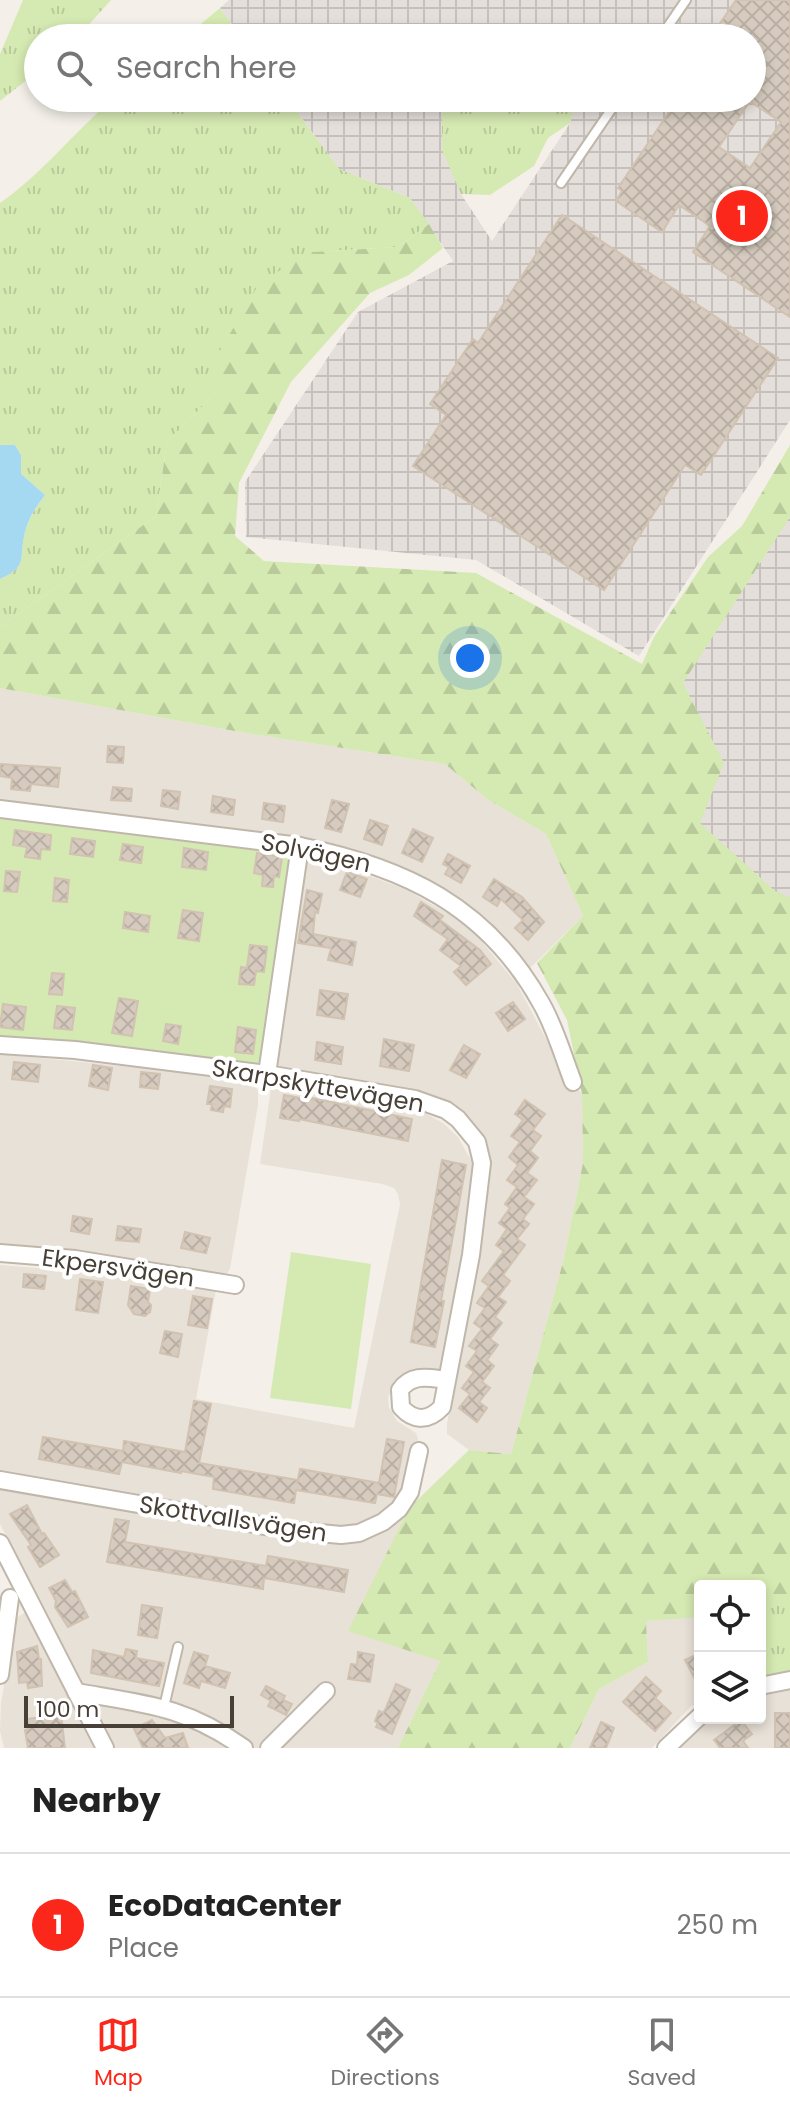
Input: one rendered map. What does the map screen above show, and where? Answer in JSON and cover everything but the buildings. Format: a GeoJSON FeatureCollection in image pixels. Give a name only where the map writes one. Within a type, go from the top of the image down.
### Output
{"type":"FeatureCollection","features":[{"type":"Feature","properties":{"kind":"street","name":"Solvägen"},"geometry":{"type":"LineString","coordinates":[[0,809],[300,846],[344,855],[393,872],[452,904],[476,922],[509,955],[550,1020],[573,1082]]}},
{"type":"Feature","properties":{"kind":"street"},"geometry":{"type":"LineString","coordinates":[[267,1074],[300,846]]}},
{"type":"Feature","properties":{"kind":"street","name":"Skarpskyttevägen"},"geometry":{"type":"LineString","coordinates":[[0,1045],[75,1050],[267,1074],[429,1103],[458,1119],[477,1142],[482,1163],[480,1196],[447,1380]]}},
{"type":"Feature","properties":{"kind":"street","name":"Ekpersvägen"},"geometry":{"type":"LineString","coordinates":[[0,1253],[109,1264],[235,1285]]}},
{"type":"Feature","properties":{"kind":"street","name":"Skottvallsvägen"},"geometry":{"type":"LineString","coordinates":[[0,1480],[288,1530],[341,1535],[359,1533],[383,1522],[399,1509],[410,1492],[419,1451]]}},
{"type":"Feature","properties":{"kind":"street"},"geometry":{"type":"LineString","coordinates":[[0,1543],[105,1748]]}},
{"type":"Feature","properties":{"kind":"street"},"geometry":{"type":"LineString","coordinates":[[0,1675],[5,1599],[27,1596]]}},
{"type":"Feature","properties":{"kind":"street"},"geometry":{"type":"LineString","coordinates":[[766,1685],[790,1680]]}},
{"type":"Feature","properties":{"kind":"street"},"geometry":{"type":"LineString","coordinates":[[269,1748],[326,1691]]}},
{"type":"Feature","properties":{"kind":"street"},"geometry":{"type":"LineString","coordinates":[[76,1692],[164,1707],[203,1721],[244,1748]]}},
{"type":"Feature","properties":{"kind":"street"},"geometry":{"type":"LineString","coordinates":[[666,1748],[694,1722]]}},
{"type":"Feature","properties":{"kind":"lane"},"geometry":{"type":"LineString","coordinates":[[670,24],[686,0]]}},
{"type":"Feature","properties":{"kind":"lane"},"geometry":{"type":"LineString","coordinates":[[561,183],[609,112]]}},
{"type":"Feature","properties":{"kind":"lane"},"geometry":{"type":"LineString","coordinates":[[164,1707],[178,1647]]}},
{"type":"Feature","properties":{"kind":"shaded area"},"geometry":{"type":"Polygon","coordinates":[[[229,0],[790,0],[790,420],[639,656],[476,560],[246,537],[245,482],[358,312],[453,261],[410,198],[339,169],[297,112],[444,112],[442,113],[461,194],[492,241],[570,123],[573,112],[766,112],[766,24],[232,24],[220,8],[229,0]]]}},
{"type":"Feature","properties":{"kind":"shaded area"},"geometry":{"type":"Polygon","coordinates":[[[790,472],[790,918],[595,760],[790,472]]]}},
{"type":"Feature","properties":{"kind":"shaded area"},"geometry":{"type":"Polygon","coordinates":[[[0,688],[240,732],[445,764],[487,799],[546,834],[583,916],[530,968],[486,921],[448,892],[406,870],[349,848],[290,836],[0,808],[0,688]]]}},
{"type":"Feature","properties":{"kind":"shaded area"},"geometry":{"type":"Polygon","coordinates":[[[308,858],[337,864],[405,889],[454,917],[478,937],[517,984],[554,1054],[582,1094],[583,1163],[564,1258],[511,1454],[469,1450],[447,1434],[486,1213],[488,1175],[466,1119],[277,1070],[274,1065],[305,861],[308,858]]]}},
{"type":"Feature","properties":{"kind":"shaded area"},"geometry":{"type":"Polygon","coordinates":[[[0,1054],[193,1073],[254,1084],[258,1091],[258,1105],[230,1269],[226,1275],[199,1273],[101,1254],[0,1244],[0,1054]]]}},
{"type":"Feature","properties":{"kind":"shaded area"},"geometry":{"type":"Polygon","coordinates":[[[271,1088],[419,1110],[443,1123],[458,1137],[472,1162],[473,1192],[440,1372],[418,1371],[404,1375],[392,1388],[388,1398],[397,1421],[416,1433],[418,1439],[409,1508],[349,1630],[440,1661],[398,1748],[111,1748],[0,1524],[0,1265],[100,1273],[216,1290],[196,1399],[354,1428],[400,1204],[398,1194],[394,1188],[382,1184],[260,1164],[271,1088]]]}},
{"type":"Feature","properties":{"kind":"shaded area"},"geometry":{"type":"Polygon","coordinates":[[[24,1613],[34,1617],[98,1748],[4,1748],[0,1731],[1,1703],[15,1619],[24,1613]]]}},
{"type":"Feature","properties":{"kind":"shaded area"},"geometry":{"type":"Polygon","coordinates":[[[694,1616],[694,1705],[652,1748],[570,1748],[599,1689],[648,1662],[646,1621],[694,1616]]]}},
{"type":"Feature","properties":{"kind":"shaded area"},"geometry":{"type":"Polygon","coordinates":[[[790,1686],[790,1748],[673,1748],[699,1724],[766,1724],[766,1692],[790,1686]]]}},
{"type":"Feature","properties":{"kind":"green space"},"geometry":{"type":"Polygon","coordinates":[[[23,0],[111,0],[90,24],[24,24],[24,82],[0,101],[0,54],[23,0]]]}},
{"type":"Feature","properties":{"kind":"green space"},"geometry":{"type":"Polygon","coordinates":[[[220,8],[232,24],[201,24],[220,8]]]}},
{"type":"Feature","properties":{"kind":"green space"},"geometry":{"type":"Polygon","coordinates":[[[99,112],[297,112],[339,169],[410,198],[429,224],[398,247],[312,252],[217,356],[217,392],[167,442],[156,516],[0,627],[0,579],[19,566],[27,526],[45,495],[21,474],[21,455],[15,445],[0,445],[0,203],[30,179],[99,112]]]}},
{"type":"Feature","properties":{"kind":"green space"},"geometry":{"type":"Polygon","coordinates":[[[573,112],[570,123],[548,138],[534,166],[490,195],[461,194],[442,150],[442,113],[573,112]]]}},
{"type":"Feature","properties":{"kind":"green space"},"geometry":{"type":"Polygon","coordinates":[[[429,224],[443,248],[409,275],[370,293],[291,382],[239,483],[235,536],[264,561],[476,573],[642,664],[654,637],[708,557],[742,526],[790,445],[790,517],[683,683],[724,763],[700,823],[775,891],[790,897],[790,1594],[766,1604],[766,1580],[694,1580],[694,1617],[646,1621],[648,1662],[599,1689],[570,1748],[398,1748],[440,1661],[348,1631],[409,1508],[469,1450],[511,1454],[564,1258],[583,1163],[582,1094],[567,1020],[537,963],[583,916],[546,834],[487,799],[445,764],[240,732],[0,688],[0,627],[156,516],[167,442],[217,392],[217,356],[260,282],[312,252],[398,247],[429,224]]]}},
{"type":"Feature","properties":{"kind":"green space"},"geometry":{"type":"Polygon","coordinates":[[[0,818],[283,852],[290,861],[262,1060],[254,1065],[128,1049],[0,1038],[0,818]]]}},
{"type":"Feature","properties":{"kind":"green space"},"geometry":{"type":"Polygon","coordinates":[[[291,1252],[371,1264],[351,1409],[270,1398],[291,1252]]]}},
{"type":"Feature","properties":{"kind":"green space"},"geometry":{"type":"Polygon","coordinates":[[[790,1593],[790,1673],[766,1678],[766,1652],[766,1603],[790,1593]]]}},
{"type":"Feature","properties":{"kind":"water"},"geometry":{"type":"Polygon","coordinates":[[[0,445],[15,445],[21,455],[21,474],[45,495],[27,525],[19,566],[0,579],[0,445]]]}},
{"type":"Feature","properties":{"kind":"place","name":"EcoDataCenter"},"geometry":{"type":"Point","coordinates":[742,216]}}]}
